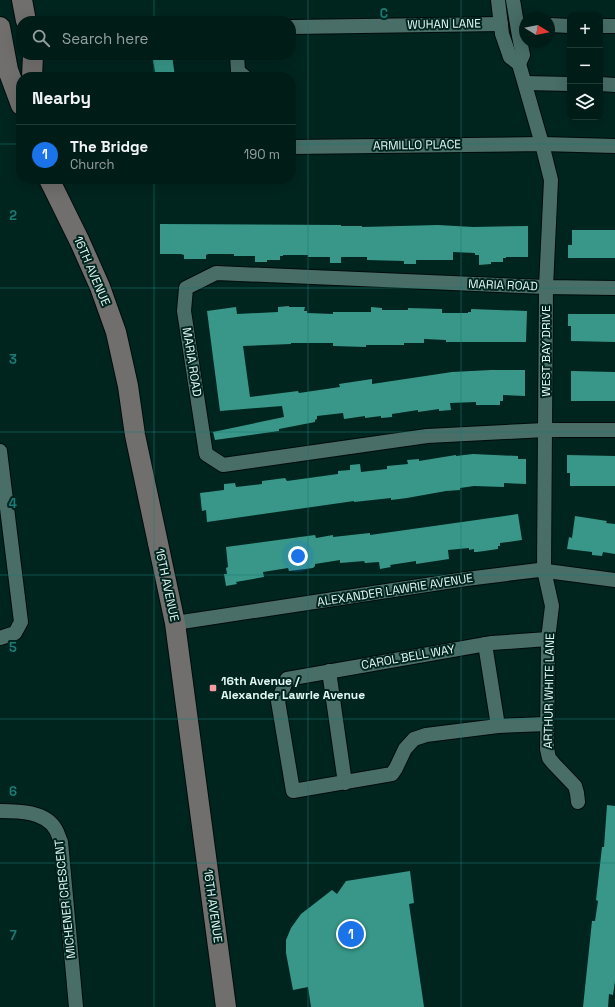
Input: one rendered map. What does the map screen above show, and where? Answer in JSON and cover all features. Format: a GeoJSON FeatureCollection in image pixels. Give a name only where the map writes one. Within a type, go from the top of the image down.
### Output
{"type":"FeatureCollection","features":[{"type":"Feature","properties":{"kind":"main road"},"geometry":{"type":"LineString","coordinates":[[22,0],[25,16]]}},
{"type":"Feature","properties":{"kind":"main road"},"geometry":{"type":"LineString","coordinates":[[0,27],[8,70],[16,92]]}},
{"type":"Feature","properties":{"kind":"main road"},"geometry":{"type":"LineString","coordinates":[[32,72],[33,60]]}},
{"type":"Feature","properties":{"kind":"main road","name":"16TH AVENUE"},"geometry":{"type":"LineString","coordinates":[[51,184],[100,287],[116,332],[128,386],[135,435],[175,623],[226,1007]]}},
{"type":"Feature","properties":{"kind":"street","name":"WEST BAY DRIVE"},"geometry":{"type":"LineString","coordinates":[[498,0],[502,34],[510,57],[519,64],[551,180],[546,287],[544,570]]}},
{"type":"Feature","properties":{"kind":"street","name":"WEST BAY DRIVE"},"geometry":{"type":"LineString","coordinates":[[513,0],[519,19]]}},
{"type":"Feature","properties":{"kind":"street","name":"WUHAN LANE"},"geometry":{"type":"LineString","coordinates":[[296,27],[501,24]]}},
{"type":"Feature","properties":{"kind":"street"},"geometry":{"type":"LineString","coordinates":[[555,25],[567,26]]}},
{"type":"Feature","properties":{"kind":"street"},"geometry":{"type":"LineString","coordinates":[[603,26],[615,26]]}},
{"type":"Feature","properties":{"kind":"street","name":"WEST BAY DRIVE"},"geometry":{"type":"LineString","coordinates":[[519,64],[523,54],[523,48]]}},
{"type":"Feature","properties":{"kind":"street"},"geometry":{"type":"LineString","coordinates":[[237,60],[239,72]]}},
{"type":"Feature","properties":{"kind":"street"},"geometry":{"type":"LineString","coordinates":[[525,83],[567,84]]}},
{"type":"Feature","properties":{"kind":"street"},"geometry":{"type":"LineString","coordinates":[[603,84],[615,85]]}},
{"type":"Feature","properties":{"kind":"street","name":"ARMILLO PLACE"},"geometry":{"type":"LineString","coordinates":[[296,147],[542,144],[615,146]]}},
{"type":"Feature","properties":{"kind":"street","name":"MARIA ROAD"},"geometry":{"type":"LineString","coordinates":[[615,288],[546,287],[216,273],[186,288],[184,311],[206,454],[222,465],[427,436],[545,430],[615,430]]}},
{"type":"Feature","properties":{"kind":"street"},"geometry":{"type":"LineString","coordinates":[[0,638],[15,633],[21,622],[1,460]]}},
{"type":"Feature","properties":{"kind":"street","name":"ALEXANDER LAWRIE AVENUE"},"geometry":{"type":"LineString","coordinates":[[175,623],[466,579],[539,570],[615,580]]}},
{"type":"Feature","properties":{"kind":"street","name":"ARTHUR WHITE LANE"},"geometry":{"type":"LineString","coordinates":[[544,570],[552,606],[548,640],[546,749],[549,758],[575,786],[578,802]]}},
{"type":"Feature","properties":{"kind":"street","name":"CAROL BELL WAY"},"geometry":{"type":"LineString","coordinates":[[345,782],[294,791],[278,701],[287,678],[485,644],[548,640]]}},
{"type":"Feature","properties":{"kind":"street"},"geometry":{"type":"LineString","coordinates":[[485,644],[498,726]]}},
{"type":"Feature","properties":{"kind":"street"},"geometry":{"type":"LineString","coordinates":[[329,671],[345,782],[392,774],[405,749],[414,739],[426,735],[498,726],[547,724]]}},
{"type":"Feature","properties":{"kind":"street","name":"MICHENER CRESCENT"},"geometry":{"type":"LineString","coordinates":[[0,811],[23,811],[43,817],[55,828],[61,842],[76,1007]]}},
{"type":"Feature","properties":{"kind":"building"},"geometry":{"type":"Polygon","coordinates":[[[153,60],[173,60],[174,72],[155,72],[153,60]]]}},
{"type":"Feature","properties":{"kind":"building"},"geometry":{"type":"Polygon","coordinates":[[[160,224],[341,225],[362,227],[438,225],[473,227],[528,226],[528,257],[506,257],[503,258],[503,262],[491,262],[491,264],[479,265],[479,255],[475,255],[475,253],[453,252],[453,260],[416,260],[416,264],[404,264],[404,261],[367,260],[367,257],[341,257],[341,263],[330,263],[330,257],[308,257],[308,255],[283,255],[280,256],[280,260],[267,260],[267,262],[255,262],[255,256],[234,256],[234,254],[208,254],[206,255],[206,259],[184,259],[184,255],[181,254],[160,254],[160,224]]]}},
{"type":"Feature","properties":{"kind":"building"},"geometry":{"type":"Polygon","coordinates":[[[572,230],[615,230],[615,258],[568,258],[568,245],[572,245],[572,230]]]}},
{"type":"Feature","properties":{"kind":"building"},"geometry":{"type":"Polygon","coordinates":[[[236,307],[237,314],[278,312],[278,307],[305,307],[304,311],[307,311],[307,313],[333,314],[333,312],[371,312],[371,307],[382,308],[382,310],[408,310],[408,308],[442,309],[442,313],[468,313],[471,312],[471,309],[527,311],[526,342],[446,342],[446,340],[424,339],[424,343],[404,343],[404,345],[366,345],[366,347],[333,346],[333,343],[291,343],[243,346],[250,397],[298,391],[299,393],[340,387],[339,384],[372,379],[372,384],[452,372],[491,370],[525,370],[525,396],[503,395],[503,401],[500,401],[500,405],[476,405],[476,402],[450,403],[451,410],[439,411],[439,409],[418,412],[418,410],[392,414],[392,417],[381,418],[381,416],[365,418],[365,416],[344,419],[343,413],[317,416],[315,422],[279,429],[279,431],[215,440],[213,432],[284,417],[282,406],[220,411],[207,311],[236,307]]]}},
{"type":"Feature","properties":{"kind":"building"},"geometry":{"type":"Polygon","coordinates":[[[568,314],[615,314],[615,342],[571,341],[571,326],[568,326],[568,314]]]}},
{"type":"Feature","properties":{"kind":"building"},"geometry":{"type":"Polygon","coordinates":[[[571,371],[615,372],[615,401],[571,401],[571,371]]]}},
{"type":"Feature","properties":{"kind":"building"},"geometry":{"type":"Polygon","coordinates":[[[473,454],[518,456],[518,459],[526,459],[526,484],[504,483],[504,487],[474,486],[460,488],[460,490],[407,498],[354,501],[207,522],[206,510],[202,511],[200,493],[224,490],[224,484],[235,483],[236,487],[262,484],[262,481],[285,478],[287,481],[338,474],[338,471],[350,470],[350,465],[360,464],[361,472],[387,469],[387,466],[408,464],[407,460],[419,459],[419,461],[473,454]]]}},
{"type":"Feature","properties":{"kind":"building"},"geometry":{"type":"Polygon","coordinates":[[[567,455],[615,456],[615,486],[570,486],[570,473],[567,473],[567,455]]]}},
{"type":"Feature","properties":{"kind":"building"},"geometry":{"type":"Polygon","coordinates":[[[518,514],[522,540],[500,543],[498,549],[477,552],[474,552],[474,549],[469,550],[469,548],[448,550],[449,559],[416,564],[416,561],[390,565],[391,567],[380,569],[379,562],[365,563],[364,561],[340,563],[340,560],[315,564],[313,568],[289,571],[288,568],[263,572],[264,577],[236,582],[237,584],[226,586],[224,574],[227,574],[226,568],[228,567],[226,547],[315,535],[316,538],[333,535],[333,537],[370,533],[370,535],[518,514]]]}},
{"type":"Feature","properties":{"kind":"building"},"geometry":{"type":"Polygon","coordinates":[[[575,516],[607,521],[606,523],[615,524],[615,554],[603,552],[602,556],[592,555],[592,552],[567,549],[569,537],[572,538],[575,516]]]}},
{"type":"Feature","properties":{"kind":"building"},"geometry":{"type":"Polygon","coordinates":[[[607,805],[615,806],[615,981],[613,995],[609,994],[608,1007],[583,1007],[592,921],[595,921],[598,901],[596,900],[602,847],[604,847],[607,805]]]}},
{"type":"Feature","properties":{"kind":"building"},"geometry":{"type":"Polygon","coordinates":[[[410,871],[414,903],[409,904],[424,1007],[311,1007],[308,987],[293,990],[286,953],[286,940],[291,928],[301,914],[332,890],[337,894],[346,881],[410,871]]]}},
{"type":"Feature","properties":{"kind":"place","name":"16th Avenue / Alexander Lawrie Avenue"},"geometry":{"type":"Point","coordinates":[213,688]}},
{"type":"Feature","properties":{"kind":"place","name":"The Bridge"},"geometry":{"type":"Point","coordinates":[351,934]}}]}
